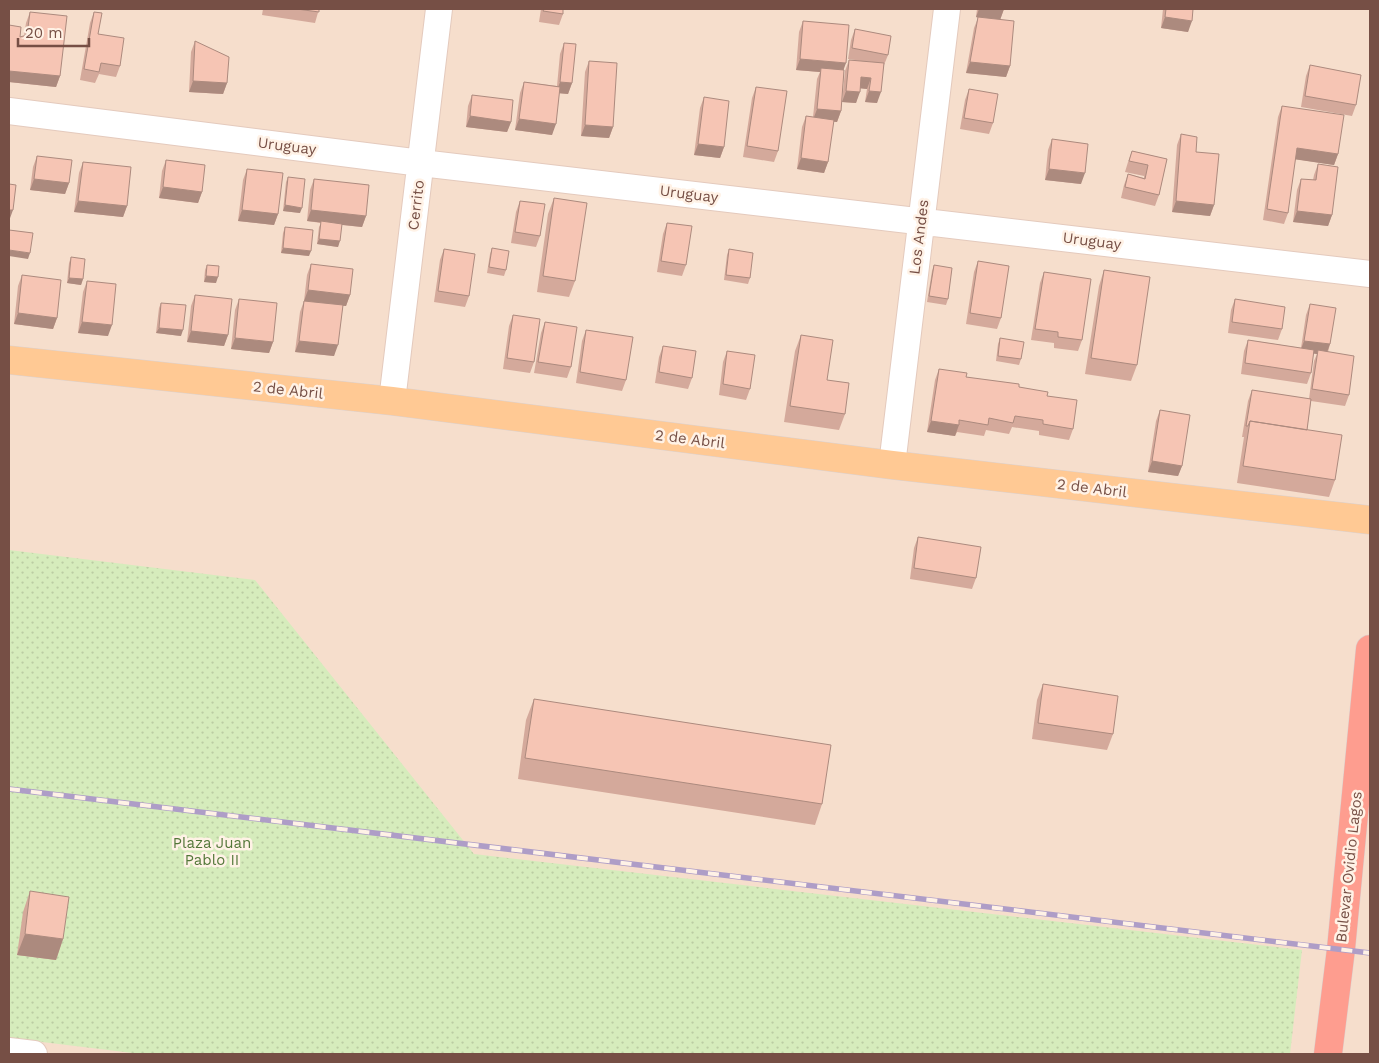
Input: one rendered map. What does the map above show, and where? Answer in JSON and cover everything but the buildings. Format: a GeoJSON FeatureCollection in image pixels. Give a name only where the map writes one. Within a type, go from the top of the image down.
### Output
{"type":"FeatureCollection","features":[{"type":"Feature","properties":{"kind":"highway","name":"Bulevar Ovidio Lagos"},"geometry":{"type":"LineString","coordinates":[[1328,1054],[1370,649]]}},
{"type":"Feature","properties":{"kind":"main road","name":"2 de Abril"},"geometry":{"type":"LineString","coordinates":[[9,360],[392,401],[892,465],[1370,520]]}},
{"type":"Feature","properties":{"kind":"street","name":"Cerrito"},"geometry":{"type":"LineString","coordinates":[[392,401],[439,9]]}},
{"type":"Feature","properties":{"kind":"street","name":"Los Andes"},"geometry":{"type":"LineString","coordinates":[[892,465],[947,9]]}},
{"type":"Feature","properties":{"kind":"street","name":"Uruguay"},"geometry":{"type":"LineString","coordinates":[[9,111],[421,163],[1370,274]]}},
{"type":"Feature","properties":{"kind":"street"},"geometry":{"type":"LineString","coordinates":[[9,1051],[34,1054]]}},
{"type":"Feature","properties":{"kind":"shaded area"},"geometry":{"type":"Polygon","coordinates":[[[9,9],[1370,9],[1370,1054],[9,1054],[9,9]]]}},
{"type":"Feature","properties":{"kind":"green space","name":"Plaza Juan Pablo II"},"geometry":{"type":"Polygon","coordinates":[[[9,550],[255,580],[474,854],[1302,950],[1290,1054],[141,1054],[9,1038],[9,550]]]}},
{"type":"Feature","properties":{"kind":"railway"},"geometry":{"type":"LineString","coordinates":[[9,789],[1370,953]]}}]}
